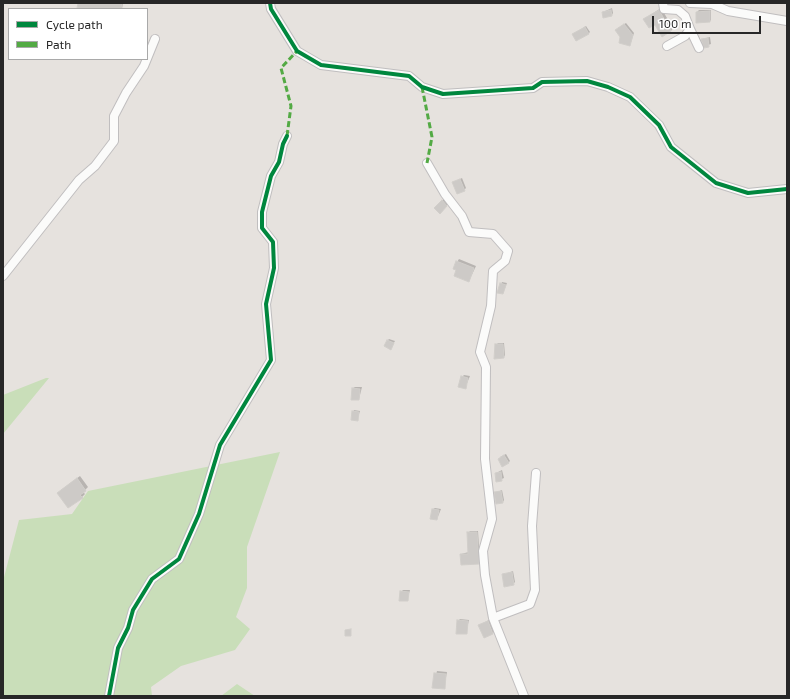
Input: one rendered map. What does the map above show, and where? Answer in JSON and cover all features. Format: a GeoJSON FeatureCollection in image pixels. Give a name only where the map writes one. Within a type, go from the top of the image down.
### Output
{"type":"FeatureCollection","features":[{"type":"Feature","properties":{"kind":"street"},"geometry":{"type":"LineString","coordinates":[[270,3],[271,9],[297,51],[321,65],[409,76],[422,87],[443,94],[534,88],[542,82],[587,81],[608,87],[630,97],[659,125],[671,147],[716,183],[748,193],[787,189]]}},
{"type":"Feature","properties":{"kind":"street"},"geometry":{"type":"LineString","coordinates":[[663,3],[664,9],[678,10],[685,16],[699,48]]}},
{"type":"Feature","properties":{"kind":"street"},"geometry":{"type":"LineString","coordinates":[[690,3],[712,4],[728,11],[787,22]]}},
{"type":"Feature","properties":{"kind":"street"},"geometry":{"type":"LineString","coordinates":[[667,46],[685,36],[690,29]]}},
{"type":"Feature","properties":{"kind":"street"},"geometry":{"type":"LineString","coordinates":[[148,56],[155,39]]}},
{"type":"Feature","properties":{"kind":"street"},"geometry":{"type":"LineString","coordinates":[[3,276],[79,180],[95,166],[114,141],[114,116],[146,60]]}},
{"type":"Feature","properties":{"kind":"street"},"geometry":{"type":"LineString","coordinates":[[109,696],[118,648],[128,628],[133,610],[152,579],[179,559],[199,514],[220,445],[271,360],[266,304],[274,268],[273,242],[262,228],[262,212],[271,176],[279,162],[283,144],[287,136]]}},
{"type":"Feature","properties":{"kind":"street"},"geometry":{"type":"LineString","coordinates":[[427,163],[445,194],[462,216],[468,232],[493,234],[508,251],[505,261],[493,271],[491,306],[480,352],[486,366],[485,459],[492,519],[483,551],[485,575],[493,618],[524,696]]}},
{"type":"Feature","properties":{"kind":"street"},"geometry":{"type":"LineString","coordinates":[[493,618],[530,604],[535,590],[532,526],[536,473]]}},
{"type":"Feature","properties":{"kind":"green space"},"geometry":{"type":"Polygon","coordinates":[[[49,378],[3,434],[3,395],[49,378]]]}},
{"type":"Feature","properties":{"kind":"green space"},"geometry":{"type":"Polygon","coordinates":[[[280,452],[247,547],[247,588],[236,617],[250,629],[235,650],[181,666],[151,687],[152,696],[3,696],[3,581],[19,520],[72,514],[88,491],[280,452]]]}},
{"type":"Feature","properties":{"kind":"green space"},"geometry":{"type":"Polygon","coordinates":[[[237,684],[255,696],[221,696],[237,684]]]}},
{"type":"Feature","properties":{"kind":"building"},"geometry":{"type":"Polygon","coordinates":[[[78,3],[122,3],[121,8],[77,8],[78,3]]]}},
{"type":"Feature","properties":{"kind":"building"},"geometry":{"type":"Polygon","coordinates":[[[611,10],[612,16],[603,18],[602,12],[611,10]]]}},
{"type":"Feature","properties":{"kind":"building"},"geometry":{"type":"Polygon","coordinates":[[[659,10],[671,31],[662,37],[655,25],[649,28],[643,19],[659,10]]]}},
{"type":"Feature","properties":{"kind":"building"},"geometry":{"type":"Polygon","coordinates":[[[710,11],[710,22],[696,23],[696,12],[710,11]]]}},
{"type":"Feature","properties":{"kind":"building"},"geometry":{"type":"Polygon","coordinates":[[[624,24],[633,35],[630,46],[619,43],[620,37],[615,30],[624,24]]]}},
{"type":"Feature","properties":{"kind":"building"},"geometry":{"type":"Polygon","coordinates":[[[585,27],[589,34],[576,41],[572,34],[585,27]]]}},
{"type":"Feature","properties":{"kind":"building"},"geometry":{"type":"Polygon","coordinates":[[[708,38],[709,47],[704,48],[701,39],[708,38]]]}},
{"type":"Feature","properties":{"kind":"building"},"geometry":{"type":"Polygon","coordinates":[[[460,179],[465,191],[457,194],[452,182],[460,179]]]}},
{"type":"Feature","properties":{"kind":"building"},"geometry":{"type":"Polygon","coordinates":[[[442,200],[447,206],[440,214],[434,208],[442,200]]]}},
{"type":"Feature","properties":{"kind":"building"},"geometry":{"type":"Polygon","coordinates":[[[456,261],[474,268],[469,282],[454,276],[456,270],[453,269],[456,261]]]}},
{"type":"Feature","properties":{"kind":"building"},"geometry":{"type":"Polygon","coordinates":[[[500,283],[506,285],[503,294],[497,293],[500,283]]]}},
{"type":"Feature","properties":{"kind":"building"},"geometry":{"type":"Polygon","coordinates":[[[387,340],[394,343],[391,350],[384,346],[387,340]]]}},
{"type":"Feature","properties":{"kind":"building"},"geometry":{"type":"Polygon","coordinates":[[[495,344],[503,344],[504,358],[494,359],[495,344]]]}},
{"type":"Feature","properties":{"kind":"building"},"geometry":{"type":"Polygon","coordinates":[[[461,376],[468,378],[466,389],[458,387],[461,376]]]}},
{"type":"Feature","properties":{"kind":"building"},"geometry":{"type":"Polygon","coordinates":[[[352,388],[360,389],[359,400],[351,400],[352,388]]]}},
{"type":"Feature","properties":{"kind":"building"},"geometry":{"type":"Polygon","coordinates":[[[352,411],[359,412],[358,421],[351,420],[352,411]]]}},
{"type":"Feature","properties":{"kind":"building"},"geometry":{"type":"Polygon","coordinates":[[[504,455],[509,463],[502,467],[498,459],[504,455]]]}},
{"type":"Feature","properties":{"kind":"building"},"geometry":{"type":"Polygon","coordinates":[[[501,472],[502,481],[496,482],[495,473],[501,472]]]}},
{"type":"Feature","properties":{"kind":"building"},"geometry":{"type":"Polygon","coordinates":[[[77,478],[86,491],[80,495],[83,498],[68,508],[57,493],[77,478]]]}},
{"type":"Feature","properties":{"kind":"building"},"geometry":{"type":"Polygon","coordinates":[[[501,491],[503,503],[496,504],[494,492],[501,491]]]}},
{"type":"Feature","properties":{"kind":"building"},"geometry":{"type":"Polygon","coordinates":[[[432,509],[439,510],[437,520],[430,519],[432,509]]]}},
{"type":"Feature","properties":{"kind":"building"},"geometry":{"type":"Polygon","coordinates":[[[467,532],[477,532],[479,564],[461,565],[460,554],[468,554],[467,532]]]}},
{"type":"Feature","properties":{"kind":"building"},"geometry":{"type":"Polygon","coordinates":[[[512,572],[514,585],[504,587],[502,574],[512,572]]]}},
{"type":"Feature","properties":{"kind":"building"},"geometry":{"type":"Polygon","coordinates":[[[400,591],[409,592],[408,601],[399,601],[400,591]]]}},
{"type":"Feature","properties":{"kind":"building"},"geometry":{"type":"Polygon","coordinates":[[[457,620],[468,621],[467,634],[456,634],[457,620]]]}},
{"type":"Feature","properties":{"kind":"building"},"geometry":{"type":"Polygon","coordinates":[[[488,621],[493,634],[484,638],[478,625],[488,621]]]}},
{"type":"Feature","properties":{"kind":"building"},"geometry":{"type":"Polygon","coordinates":[[[351,629],[351,636],[345,636],[345,630],[351,629]]]}},
{"type":"Feature","properties":{"kind":"building"},"geometry":{"type":"Polygon","coordinates":[[[434,673],[446,674],[445,689],[432,688],[434,673]]]}},
{"type":"Feature","properties":{"kind":"marked path"},"geometry":{"type":"LineString","coordinates":[[287,136],[291,106],[281,68],[297,51]]}},
{"type":"Feature","properties":{"kind":"marked path"},"geometry":{"type":"LineString","coordinates":[[422,87],[432,137],[427,163]]}},
{"type":"Feature","properties":{"kind":"cycle path"},"geometry":{"type":"LineString","coordinates":[[270,3],[271,9],[297,51],[321,65],[409,76],[422,87],[443,94],[533,88],[542,82],[587,81],[608,87],[630,97],[659,125],[671,147],[716,183],[748,193],[787,189]]}},
{"type":"Feature","properties":{"kind":"cycle path"},"geometry":{"type":"LineString","coordinates":[[109,696],[118,648],[128,628],[133,610],[152,579],[179,559],[199,514],[220,445],[271,360],[266,304],[274,268],[273,242],[262,228],[262,212],[271,176],[279,162],[283,144],[287,136]]}}]}
